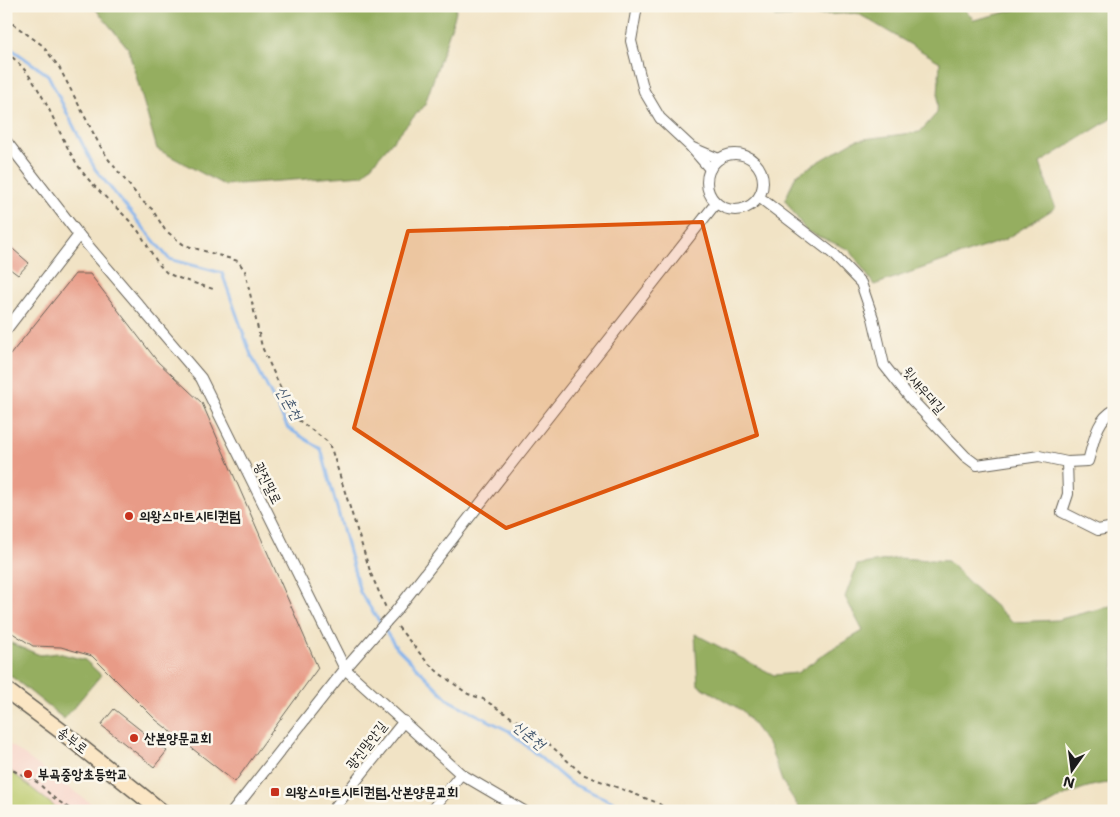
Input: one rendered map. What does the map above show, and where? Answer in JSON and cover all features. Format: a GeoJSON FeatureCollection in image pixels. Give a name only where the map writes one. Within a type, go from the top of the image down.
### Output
{"type":"FeatureCollection","features":[{"type":"Feature","properties":{"kind":"street"},"geometry":{"type":"LineString","coordinates":[[637,6],[632,41],[644,91],[660,118],[690,146],[710,169]]}},
{"type":"Feature","properties":{"kind":"street","name":"광진말로"},"geometry":{"type":"LineString","coordinates":[[6,141],[79,235],[201,378],[345,668],[461,774],[524,811]]}},
{"type":"Feature","properties":{"kind":"street"},"geometry":{"type":"LineString","coordinates":[[690,146],[719,159]]}},
{"type":"Feature","properties":{"kind":"street"},"geometry":{"type":"LineString","coordinates":[[733,154],[742,155],[751,158],[758,165],[763,183],[759,197],[750,206],[732,210],[724,208],[710,196],[707,178],[710,169],[719,159],[733,154]]}},
{"type":"Feature","properties":{"kind":"street","name":"윗새우대길"},"geometry":{"type":"LineString","coordinates":[[759,197],[832,254],[862,283],[873,318],[884,365],[911,399],[965,456],[977,465],[1039,456],[1067,462],[1088,461],[1099,425],[1106,414],[1114,410]]}},
{"type":"Feature","properties":{"kind":"street"},"geometry":{"type":"LineString","coordinates":[[233,811],[345,668],[396,611],[716,203]]}},
{"type":"Feature","properties":{"kind":"street"},"geometry":{"type":"LineString","coordinates":[[6,330],[79,235]]}},
{"type":"Feature","properties":{"kind":"street"},"geometry":{"type":"LineString","coordinates":[[1067,462],[1068,494],[1062,512],[1098,530],[1114,527]]}},
{"type":"Feature","properties":{"kind":"street","name":"송부로"},"geometry":{"type":"LineString","coordinates":[[6,690],[61,730],[162,811]]}},
{"type":"Feature","properties":{"kind":"street","name":"광진말안길"},"geometry":{"type":"LineString","coordinates":[[332,811],[404,721]]}},
{"type":"Feature","properties":{"kind":"street"},"geometry":{"type":"LineString","coordinates":[[430,811],[461,774]]}},
{"type":"Feature","properties":{"kind":"path"},"geometry":{"type":"LineString","coordinates":[[6,19],[42,45],[59,67],[109,160],[142,201],[152,209],[165,230],[184,245],[238,261],[245,271],[250,295]]}},
{"type":"Feature","properties":{"kind":"path"},"geometry":{"type":"LineString","coordinates":[[6,52],[26,70],[77,164],[97,189],[136,229],[157,261],[168,273],[216,290]]}},
{"type":"Feature","properties":{"kind":"path"},"geometry":{"type":"LineString","coordinates":[[6,767],[36,782],[73,811]]}},
{"type":"Feature","properties":{"kind":"highlighted area"},"geometry":{"type":"Polygon","coordinates":[[[702,222],[757,435],[506,528],[354,428],[408,231],[702,222]]]}},
{"type":"Feature","properties":{"kind":"shaded area","name":"부곡중앙초등학교"},"geometry":{"type":"Polygon","coordinates":[[[6,742],[93,805],[89,811],[6,811],[6,742]]]}},
{"type":"Feature","properties":{"kind":"green space"},"geometry":{"type":"Polygon","coordinates":[[[93,6],[457,6],[425,104],[363,175],[224,185],[157,149],[128,48],[93,6]]]}},
{"type":"Feature","properties":{"kind":"green space"},"geometry":{"type":"Polygon","coordinates":[[[767,6],[962,6],[974,20],[1031,6],[1114,6],[1114,117],[1040,163],[1055,208],[1004,240],[874,285],[850,250],[806,231],[785,200],[796,175],[856,140],[920,132],[937,113],[940,62],[857,13],[775,17],[767,6]]]}},
{"type":"Feature","properties":{"kind":"green space"},"geometry":{"type":"Polygon","coordinates":[[[898,558],[948,561],[1013,622],[1057,620],[1114,605],[1114,783],[1084,788],[1038,811],[801,811],[782,781],[770,747],[743,711],[698,685],[695,634],[774,675],[797,673],[830,650],[863,631],[845,597],[857,565],[898,558]]]}},
{"type":"Feature","properties":{"kind":"green space"},"geometry":{"type":"Polygon","coordinates":[[[6,641],[40,655],[58,653],[85,660],[101,675],[64,719],[6,672],[6,641]]]}},
{"type":"Feature","properties":{"kind":"green space"},"geometry":{"type":"Polygon","coordinates":[[[8,769],[60,811],[6,811],[6,771],[8,769]]]}},
{"type":"Feature","properties":{"kind":"building"},"geometry":{"type":"Polygon","coordinates":[[[6,243],[29,263],[18,275],[6,266],[6,243]]]}},
{"type":"Feature","properties":{"kind":"building","name":"의왕스마트시티퀀텀"},"geometry":{"type":"Polygon","coordinates":[[[75,274],[90,274],[158,362],[202,403],[318,668],[235,782],[156,720],[92,656],[61,647],[33,646],[6,629],[6,360],[75,274]]]}},
{"type":"Feature","properties":{"kind":"building","name":"산본양문교회"},"geometry":{"type":"Polygon","coordinates":[[[114,709],[167,751],[154,767],[101,725],[114,709]]]}},
{"type":"Feature","properties":{"kind":"waterway","name":"신촌천"},"geometry":{"type":"LineString","coordinates":[[6,45],[48,75],[95,169],[169,259],[222,273],[251,355],[288,428],[321,449],[360,592],[396,647],[450,701],[509,731],[570,783],[634,811]]}},
{"type":"Feature","properties":{"kind":"place","name":"의왕스마트시티퀀텀"},"geometry":{"type":"Point","coordinates":[129,516]}},
{"type":"Feature","properties":{"kind":"place","name":"산본양문교회"},"geometry":{"type":"Point","coordinates":[134,738]}},
{"type":"Feature","properties":{"kind":"place","name":"부곡중앙초등학교"},"geometry":{"type":"Point","coordinates":[28,774]}},
{"type":"Feature","properties":{"kind":"place","name":"의왕스마트시티퀀텀.산본양문교회"},"geometry":{"type":"Point","coordinates":[275,792]}}]}
